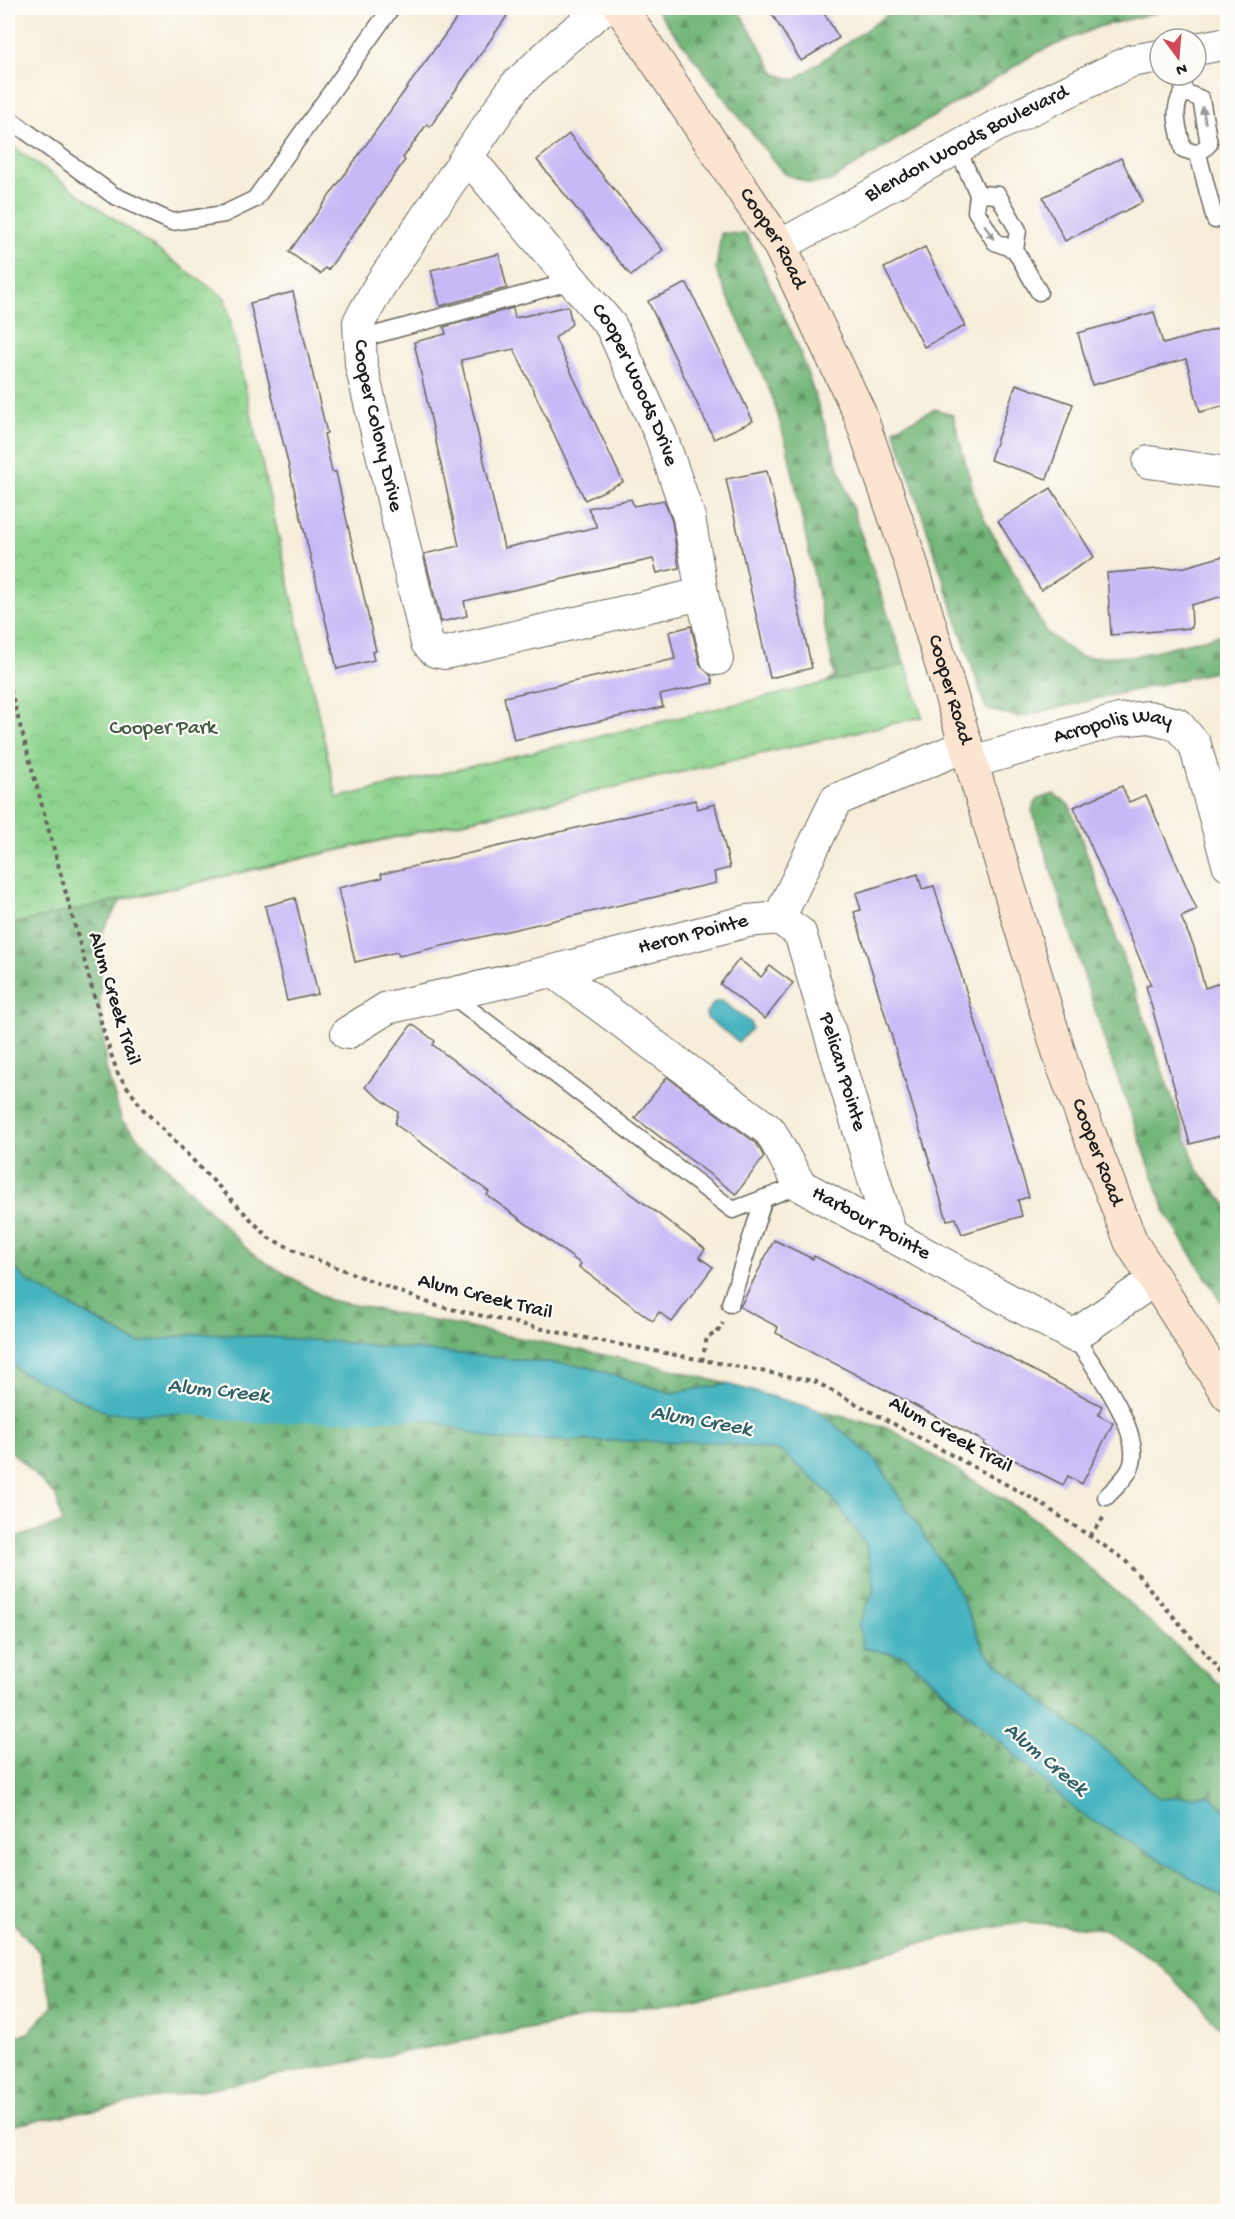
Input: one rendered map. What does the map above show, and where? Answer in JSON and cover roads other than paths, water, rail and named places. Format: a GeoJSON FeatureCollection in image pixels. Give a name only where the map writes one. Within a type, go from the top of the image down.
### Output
{"type":"FeatureCollection","features":[{"type":"Feature","properties":{"kind":"street","name":"Cooper Colony Drive"},"geometry":{"type":"LineString","coordinates":[[604,8],[562,41],[515,86],[467,156],[380,285],[360,322],[361,364],[427,643],[435,651],[445,653],[702,594]]}},
{"type":"Feature","properties":{"kind":"street","name":"Cooper Road"},"geometry":{"type":"LineString","coordinates":[[621,8],[730,167],[780,246],[859,412],[910,560],[1062,1063],[1131,1242],[1227,1395]]}},
{"type":"Feature","properties":{"kind":"street"},"geometry":{"type":"LineString","coordinates":[[1208,47],[1227,43]]}},
{"type":"Feature","properties":{"kind":"street","name":"Blendon Woods Boulevard"},"geometry":{"type":"LineString","coordinates":[[780,246],[957,148],[1131,61],[1148,58]]}},
{"type":"Feature","properties":{"kind":"street","name":"Cooper Woods Drive"},"geometry":{"type":"LineString","coordinates":[[467,156],[611,326],[661,436],[689,518],[702,594],[717,659]]}},
{"type":"Feature","properties":{"kind":"street"},"geometry":{"type":"LineString","coordinates":[[1149,462],[1227,473]]}},
{"type":"Feature","properties":{"kind":"street","name":"Acropolis Way"},"geometry":{"type":"LineString","coordinates":[[969,753],[1119,720],[1149,717],[1177,724],[1195,745],[1224,830],[1227,864]]}},
{"type":"Feature","properties":{"kind":"street"},"geometry":{"type":"LineString","coordinates":[[779,918],[836,800],[969,753]]}},
{"type":"Feature","properties":{"kind":"street","name":"Heron Pointe"},"geometry":{"type":"LineString","coordinates":[[347,1033],[387,1008],[553,971],[748,921],[779,918]]}},
{"type":"Feature","properties":{"kind":"street","name":"Pelican Pointe"},"geometry":{"type":"LineString","coordinates":[[779,918],[800,933],[891,1236]]}},
{"type":"Feature","properties":{"kind":"street","name":"Harbour Pointe"},"geometry":{"type":"LineString","coordinates":[[553,971],[770,1131],[800,1185],[1074,1336]]}},
{"type":"Feature","properties":{"kind":"street"},"geometry":{"type":"LineString","coordinates":[[1074,1336],[1155,1279]]}},
{"type":"Feature","properties":{"kind":"lane"},"geometry":{"type":"LineString","coordinates":[[8,118],[113,195],[172,222],[224,214],[255,199],[391,8]]}},
{"type":"Feature","properties":{"kind":"lane"},"geometry":{"type":"LineString","coordinates":[[1181,87],[1176,110],[1184,149],[1198,154]]}},
{"type":"Feature","properties":{"kind":"lane"},"geometry":{"type":"LineString","coordinates":[[1187,87],[1201,99],[1209,138],[1209,144],[1198,154]]}},
{"type":"Feature","properties":{"kind":"lane"},"geometry":{"type":"LineString","coordinates":[[957,148],[978,194],[976,210],[995,242],[1015,250]]}},
{"type":"Feature","properties":{"kind":"lane"},"geometry":{"type":"LineString","coordinates":[[1198,154],[1215,220]]}},
{"type":"Feature","properties":{"kind":"lane"},"geometry":{"type":"LineString","coordinates":[[978,194],[998,195],[1018,230],[1015,250],[1039,292]]}},
{"type":"Feature","properties":{"kind":"lane"},"geometry":{"type":"LineString","coordinates":[[360,339],[573,281]]}},
{"type":"Feature","properties":{"kind":"lane"},"geometry":{"type":"LineString","coordinates":[[450,994],[733,1210],[800,1185]]}},
{"type":"Feature","properties":{"kind":"lane"},"geometry":{"type":"LineString","coordinates":[[729,1304],[764,1198]]}},
{"type":"Feature","properties":{"kind":"lane","name":"Harbour Pointe"},"geometry":{"type":"LineString","coordinates":[[1074,1336],[1114,1400],[1133,1439],[1131,1468],[1106,1497]]}},
{"type":"Feature","properties":{"kind":"water"},"geometry":{"type":"Polygon","coordinates":[[[722,1001],[750,1022],[752,1028],[739,1042],[707,1018],[706,1013],[715,1002],[722,1001]]]}},
{"type":"Feature","properties":{"kind":"water"},"geometry":{"type":"Polygon","coordinates":[[[8,1262],[29,1282],[137,1343],[205,1333],[327,1341],[585,1366],[671,1393],[727,1384],[816,1409],[877,1461],[957,1588],[985,1652],[1050,1709],[1117,1759],[1158,1798],[1209,1795],[1227,1811],[1227,1899],[1078,1812],[905,1656],[863,1648],[859,1625],[875,1587],[865,1543],[829,1493],[781,1451],[715,1442],[498,1440],[410,1415],[373,1370],[322,1380],[187,1414],[108,1413],[19,1371],[8,1359],[8,1262]]]}},
{"type":"Feature","properties":{"kind":"waterway","name":"Alum Creek"},"geometry":{"type":"LineString","coordinates":[[184,1389],[258,1398],[460,1393]]}},
{"type":"Feature","properties":{"kind":"park label","name":"Cooper Park"},"geometry":{"type":"Point","coordinates":[163,729]}}]}
